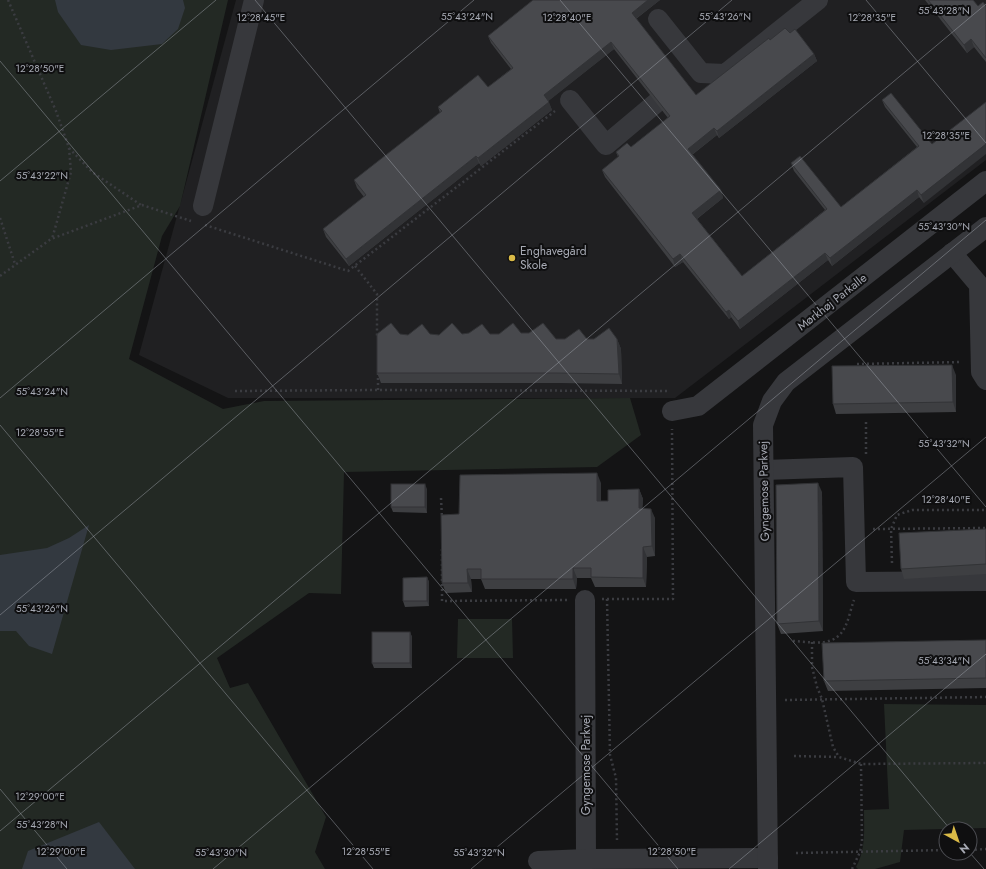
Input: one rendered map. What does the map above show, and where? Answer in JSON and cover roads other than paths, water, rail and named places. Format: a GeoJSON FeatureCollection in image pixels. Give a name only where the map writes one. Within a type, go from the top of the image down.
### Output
{"type":"FeatureCollection","features":[{"type":"Feature","properties":{"kind":"street"},"geometry":{"type":"LineString","coordinates":[[199,217],[254,0]]}},
{"type":"Feature","properties":{"kind":"street"},"geometry":{"type":"LineString","coordinates":[[682,82],[701,74],[725,74],[818,0]]}},
{"type":"Feature","properties":{"kind":"street"},"geometry":{"type":"LineString","coordinates":[[658,19],[701,74]]}},
{"type":"Feature","properties":{"kind":"street"},"geometry":{"type":"LineString","coordinates":[[570,100],[606,145],[656,103]]}},
{"type":"Feature","properties":{"kind":"street","name":"Mørkhøj Parkalle"},"geometry":{"type":"LineString","coordinates":[[672,411],[698,406],[986,182]]}},
{"type":"Feature","properties":{"kind":"street","name":"Gyngemose Parkvej"},"geometry":{"type":"LineString","coordinates":[[538,861],[617,859],[649,864],[768,864],[763,425],[772,401],[786,382],[986,228]]}},
{"type":"Feature","properties":{"kind":"street"},"geometry":{"type":"LineString","coordinates":[[952,253],[982,285],[983,371]]}},
{"type":"Feature","properties":{"kind":"street"},"geometry":{"type":"LineString","coordinates":[[764,470],[853,467],[856,582],[986,581]]}},
{"type":"Feature","properties":{"kind":"street","name":"Gyngemose Parkvej"},"geometry":{"type":"LineString","coordinates":[[585,600],[586,859]]}},
{"type":"Feature","properties":{"kind":"place","name":"Enghavegård Skole"},"geometry":{"type":"Point","coordinates":[512,258]}}]}
